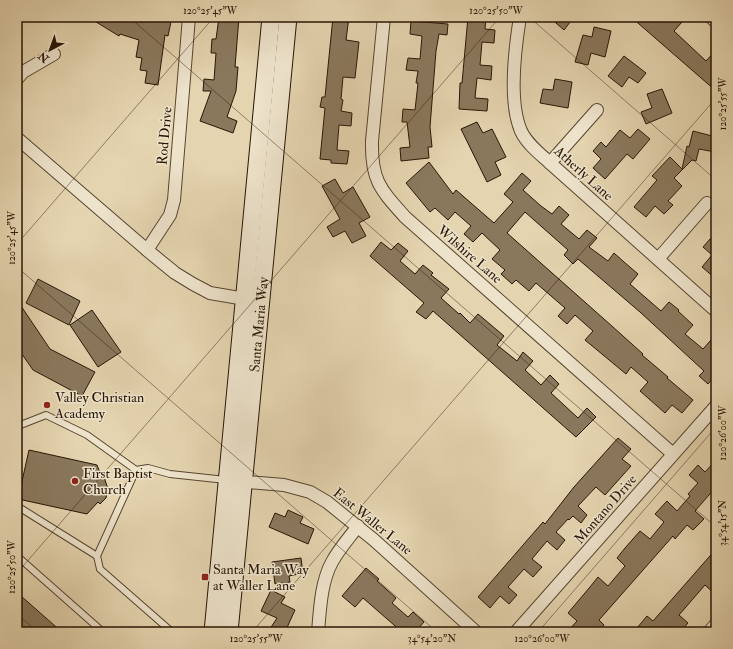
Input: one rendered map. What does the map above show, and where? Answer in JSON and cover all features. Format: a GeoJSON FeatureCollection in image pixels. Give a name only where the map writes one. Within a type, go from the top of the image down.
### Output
{"type":"FeatureCollection","features":[{"type":"Feature","properties":{"kind":"main road","name":"Santa Maria Way"},"geometry":{"type":"LineString","coordinates":[[229,632],[245,299],[271,17]]}},
{"type":"Feature","properties":{"kind":"main road","name":"Santa Maria Way"},"geometry":{"type":"LineString","coordinates":[[213,632],[236,481],[288,17]]}},
{"type":"Feature","properties":{"kind":"street","name":"Rod Drive"},"geometry":{"type":"LineString","coordinates":[[147,250],[170,215],[174,200],[189,17]]}},
{"type":"Feature","properties":{"kind":"street","name":"Wilshire Lane"},"geometry":{"type":"LineString","coordinates":[[384,17],[371,159],[375,176],[384,193],[406,217],[673,454]]}},
{"type":"Feature","properties":{"kind":"street","name":"Atherly Lane"},"geometry":{"type":"LineString","coordinates":[[520,17],[515,44],[514,99],[516,116],[522,132],[528,142],[716,310]]}},
{"type":"Feature","properties":{"kind":"street"},"geometry":{"type":"LineString","coordinates":[[711,17],[716,22]]}},
{"type":"Feature","properties":{"kind":"street"},"geometry":{"type":"LineString","coordinates":[[17,78],[23,72],[54,54]]}},
{"type":"Feature","properties":{"kind":"street"},"geometry":{"type":"LineString","coordinates":[[550,163],[597,110]]}},
{"type":"Feature","properties":{"kind":"street"},"geometry":{"type":"LineString","coordinates":[[17,138],[175,273],[210,293],[245,299]]}},
{"type":"Feature","properties":{"kind":"street"},"geometry":{"type":"LineString","coordinates":[[658,259],[707,203]]}},
{"type":"Feature","properties":{"kind":"street","name":"Montano Drive"},"geometry":{"type":"LineString","coordinates":[[516,632],[716,406]]}},
{"type":"Feature","properties":{"kind":"street","name":"East Waller Lane"},"geometry":{"type":"LineString","coordinates":[[236,481],[284,485],[310,492],[327,502],[358,526],[476,632]]}},
{"type":"Feature","properties":{"kind":"street"},"geometry":{"type":"LineString","coordinates":[[318,632],[325,578],[340,548],[358,526]]}},
{"type":"Feature","properties":{"kind":"street"},"geometry":{"type":"LineString","coordinates":[[709,632],[716,624]]}},
{"type":"Feature","properties":{"kind":"lane"},"geometry":{"type":"LineString","coordinates":[[17,428],[18,426],[46,415],[87,435],[136,470],[148,468],[170,474],[236,481]]}},
{"type":"Feature","properties":{"kind":"lane"},"geometry":{"type":"LineString","coordinates":[[136,470],[97,556],[100,569],[172,632]]}},
{"type":"Feature","properties":{"kind":"lane"},"geometry":{"type":"LineString","coordinates":[[17,506],[97,556]]}},
{"type":"Feature","properties":{"kind":"lane"},"geometry":{"type":"LineString","coordinates":[[17,556],[103,632]]}},
{"type":"Feature","properties":{"kind":"building"},"geometry":{"type":"Polygon","coordinates":[[[88,17],[172,17],[168,36],[165,35],[158,85],[145,83],[147,71],[140,70],[142,58],[136,57],[139,40],[120,34],[119,36],[88,17]]]}},
{"type":"Feature","properties":{"kind":"building"},"geometry":{"type":"Polygon","coordinates":[[[219,17],[239,17],[235,67],[238,67],[236,91],[227,117],[237,121],[233,133],[200,121],[211,91],[203,91],[204,79],[214,80],[216,53],[211,53],[212,39],[216,39],[219,17]]]}},
{"type":"Feature","properties":{"kind":"building"},"geometry":{"type":"Polygon","coordinates":[[[333,17],[349,17],[346,40],[359,42],[355,78],[343,77],[341,99],[343,100],[341,111],[352,113],[351,126],[339,125],[337,150],[349,151],[347,164],[331,163],[331,160],[320,159],[325,108],[320,107],[322,97],[325,97],[333,17]]]}},
{"type":"Feature","properties":{"kind":"building"},"geometry":{"type":"Polygon","coordinates":[[[468,17],[486,17],[485,29],[495,30],[494,43],[482,42],[480,65],[492,66],[491,80],[477,78],[475,98],[488,99],[487,111],[459,109],[460,83],[462,83],[468,17]]]}},
{"type":"Feature","properties":{"kind":"building"},"geometry":{"type":"Polygon","coordinates":[[[549,17],[574,17],[564,30],[549,17]]]}},
{"type":"Feature","properties":{"kind":"building"},"geometry":{"type":"Polygon","coordinates":[[[631,17],[676,17],[682,22],[674,31],[706,61],[716,50],[716,91],[631,17]]]}},
{"type":"Feature","properties":{"kind":"building"},"geometry":{"type":"Polygon","coordinates":[[[411,21],[448,24],[447,35],[439,34],[436,51],[430,127],[432,147],[428,147],[429,158],[401,161],[400,148],[410,147],[407,122],[402,122],[403,109],[415,110],[418,83],[416,83],[418,71],[406,70],[408,58],[420,59],[422,36],[410,34],[411,21]]]}},
{"type":"Feature","properties":{"kind":"building"},"geometry":{"type":"Polygon","coordinates":[[[594,27],[611,31],[605,57],[591,53],[588,65],[575,62],[583,35],[592,37],[594,27]]]}},
{"type":"Feature","properties":{"kind":"building"},"geometry":{"type":"Polygon","coordinates":[[[624,56],[646,73],[638,83],[629,77],[622,87],[608,76],[624,56]]]}},
{"type":"Feature","properties":{"kind":"building"},"geometry":{"type":"Polygon","coordinates":[[[555,79],[572,82],[568,108],[540,103],[543,89],[553,90],[555,79]]]}},
{"type":"Feature","properties":{"kind":"building"},"geometry":{"type":"Polygon","coordinates":[[[662,89],[672,113],[646,124],[641,112],[652,108],[647,94],[662,89]]]}},
{"type":"Feature","properties":{"kind":"building"},"geometry":{"type":"Polygon","coordinates":[[[477,122],[483,133],[492,129],[506,157],[495,162],[501,175],[487,182],[461,129],[477,122]]]}},
{"type":"Feature","properties":{"kind":"building"},"geometry":{"type":"Polygon","coordinates":[[[638,129],[650,139],[633,159],[627,154],[605,179],[593,168],[601,159],[593,151],[601,142],[606,147],[620,130],[630,138],[638,129]]]}},
{"type":"Feature","properties":{"kind":"building"},"geometry":{"type":"Polygon","coordinates":[[[693,131],[716,137],[715,152],[699,149],[696,161],[692,160],[674,178],[682,186],[668,201],[673,205],[664,214],[655,206],[646,217],[634,207],[657,180],[652,176],[670,157],[682,169],[687,146],[689,147],[693,131]]]}},
{"type":"Feature","properties":{"kind":"building"},"geometry":{"type":"Polygon","coordinates":[[[429,162],[453,194],[456,190],[494,223],[513,202],[504,194],[522,173],[531,181],[523,190],[552,214],[559,206],[569,215],[561,224],[579,239],[587,230],[597,238],[589,247],[608,261],[614,253],[638,274],[630,284],[661,311],[669,302],[679,310],[678,311],[693,325],[685,334],[703,349],[711,340],[716,344],[716,374],[708,384],[699,376],[704,371],[640,312],[578,259],[573,264],[564,255],[568,250],[525,212],[507,233],[693,400],[682,413],[672,405],[665,413],[640,391],[648,382],[631,367],[626,374],[585,340],[593,331],[575,315],[567,324],[558,316],[565,308],[536,283],[529,291],[516,280],[512,284],[501,274],[505,270],[492,259],[500,250],[482,233],[473,242],[464,234],[471,226],[455,212],[448,220],[435,208],[430,212],[406,183],[429,162]]]}},
{"type":"Feature","properties":{"kind":"building"},"geometry":{"type":"Polygon","coordinates":[[[335,179],[343,193],[353,187],[370,217],[359,223],[366,236],[352,243],[345,231],[333,237],[327,227],[340,219],[322,186],[335,179]]]}},
{"type":"Feature","properties":{"kind":"building"},"geometry":{"type":"Polygon","coordinates":[[[711,238],[716,243],[716,279],[702,267],[712,255],[703,247],[711,238]]]}},
{"type":"Feature","properties":{"kind":"building"},"geometry":{"type":"Polygon","coordinates":[[[381,242],[391,250],[398,243],[408,251],[400,261],[415,274],[423,265],[433,273],[431,275],[449,289],[441,298],[470,323],[478,314],[504,336],[497,345],[517,361],[523,352],[533,361],[525,370],[541,385],[550,375],[559,384],[551,393],[578,418],[587,408],[596,417],[576,437],[433,311],[426,319],[416,312],[424,303],[370,256],[381,242]]]}},
{"type":"Feature","properties":{"kind":"building"},"geometry":{"type":"Polygon","coordinates":[[[38,279],[80,301],[69,325],[26,303],[38,279]]]}},
{"type":"Feature","properties":{"kind":"building"},"geometry":{"type":"Polygon","coordinates":[[[17,300],[50,349],[95,372],[82,396],[33,370],[17,347],[17,300]]]}},
{"type":"Feature","properties":{"kind":"building"},"geometry":{"type":"Polygon","coordinates":[[[92,310],[121,352],[98,367],[70,325],[92,310]]]}},
{"type":"Feature","properties":{"kind":"building"},"geometry":{"type":"Polygon","coordinates":[[[618,438],[631,449],[622,459],[631,466],[605,495],[596,487],[578,506],[587,515],[581,523],[573,516],[569,520],[568,519],[556,532],[565,540],[557,550],[547,541],[532,559],[542,567],[533,577],[524,569],[508,587],[517,595],[509,604],[500,596],[490,608],[478,597],[543,522],[545,524],[574,487],[618,438]]]}},
{"type":"Feature","properties":{"kind":"building"},"geometry":{"type":"Polygon","coordinates":[[[29,450],[97,465],[102,478],[104,477],[108,489],[106,498],[100,504],[98,502],[87,514],[18,499],[29,450]]]}},
{"type":"Feature","properties":{"kind":"building"},"geometry":{"type":"Polygon","coordinates":[[[716,460],[716,487],[695,511],[704,519],[693,530],[687,525],[675,539],[673,536],[599,620],[604,625],[598,632],[567,632],[577,621],[568,613],[598,577],[608,586],[625,566],[617,558],[625,548],[640,531],[650,539],[664,522],[655,514],[667,501],[677,511],[690,496],[688,494],[698,483],[689,475],[698,465],[705,472],[716,460]]]}},
{"type":"Feature","properties":{"kind":"building"},"geometry":{"type":"Polygon","coordinates":[[[288,510],[303,517],[300,523],[314,529],[308,544],[269,527],[275,513],[285,517],[288,510]]]}},
{"type":"Feature","properties":{"kind":"building"},"geometry":{"type":"Polygon","coordinates":[[[716,549],[716,595],[705,585],[679,615],[688,623],[680,632],[642,632],[637,628],[647,616],[653,621],[716,549]]]}},
{"type":"Feature","properties":{"kind":"building"},"geometry":{"type":"Polygon","coordinates":[[[301,558],[303,573],[289,576],[290,582],[275,584],[272,562],[301,558]]]}},
{"type":"Feature","properties":{"kind":"building"},"geometry":{"type":"Polygon","coordinates":[[[366,568],[379,579],[377,581],[396,598],[392,603],[408,617],[413,612],[424,622],[415,632],[402,632],[363,598],[355,607],[342,596],[366,568]]]}},
{"type":"Feature","properties":{"kind":"building"},"geometry":{"type":"Polygon","coordinates":[[[271,590],[285,597],[281,603],[295,610],[285,632],[268,632],[277,618],[261,611],[271,590]]]}},
{"type":"Feature","properties":{"kind":"building"},"geometry":{"type":"Polygon","coordinates":[[[21,596],[62,632],[17,632],[17,601],[21,596]]]}},
{"type":"Feature","properties":{"kind":"place","name":"Valley Christian Academy"},"geometry":{"type":"Point","coordinates":[47,405]}},
{"type":"Feature","properties":{"kind":"place","name":"First Baptist Church"},"geometry":{"type":"Point","coordinates":[75,481]}},
{"type":"Feature","properties":{"kind":"place","name":"Santa Maria Way at Waller Lane"},"geometry":{"type":"Point","coordinates":[205,577]}}]}
